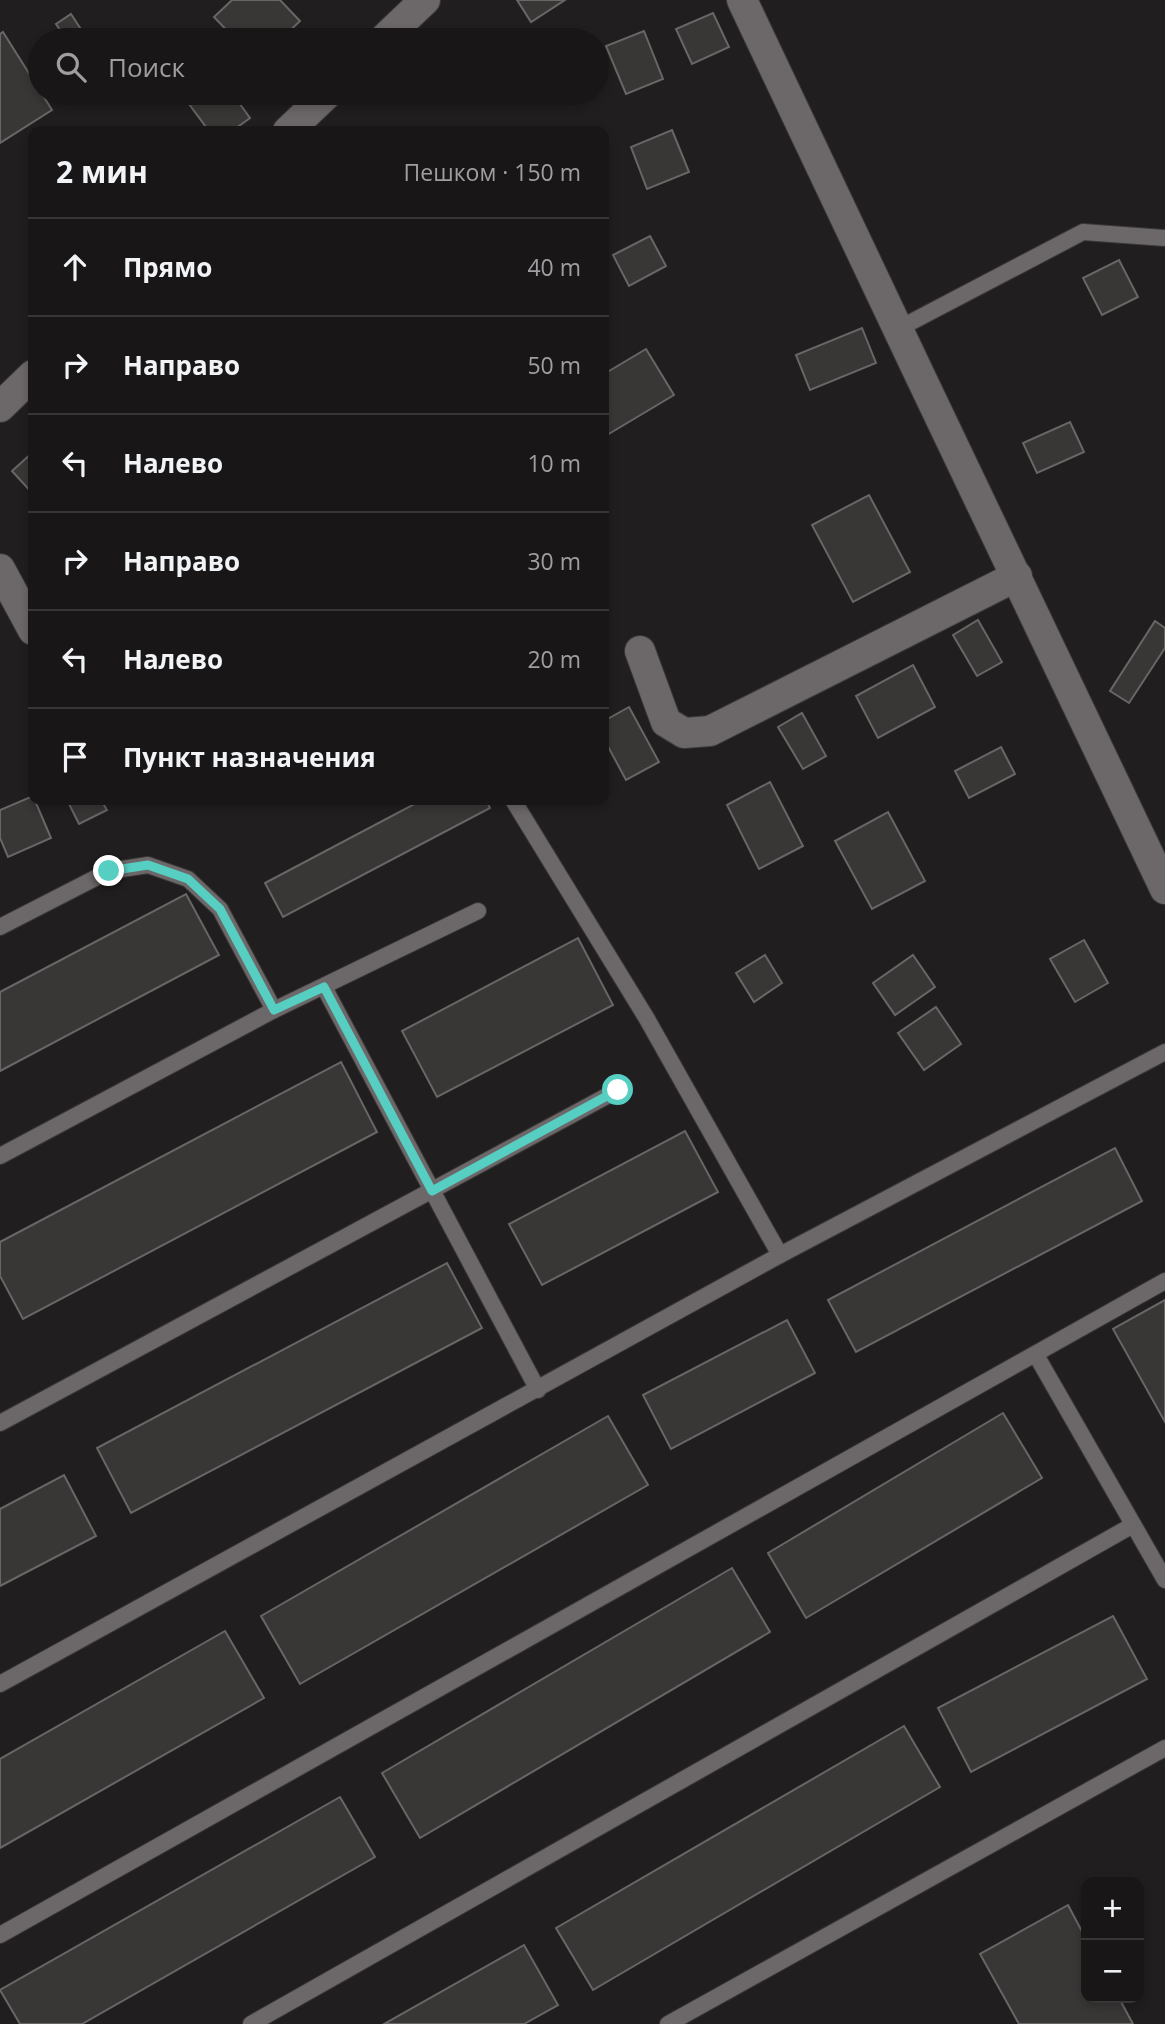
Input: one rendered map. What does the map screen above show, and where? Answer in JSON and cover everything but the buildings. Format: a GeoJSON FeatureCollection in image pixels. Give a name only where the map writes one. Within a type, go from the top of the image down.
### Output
{"type":"FeatureCollection","features":[{"type":"Feature","properties":{"kind":"street"},"geometry":{"type":"LineString","coordinates":[[396,28],[425,0]]}},
{"type":"Feature","properties":{"kind":"street"},"geometry":{"type":"LineString","coordinates":[[742,0],[1165,890]]}},
{"type":"Feature","properties":{"kind":"street"},"geometry":{"type":"LineString","coordinates":[[293,126],[315,105]]}},
{"type":"Feature","properties":{"kind":"street"},"geometry":{"type":"LineString","coordinates":[[0,407],[28,380]]}},
{"type":"Feature","properties":{"kind":"street"},"geometry":{"type":"LineString","coordinates":[[0,569],[28,621]]}},
{"type":"Feature","properties":{"kind":"street"},"geometry":{"type":"LineString","coordinates":[[640,651],[666,722],[684,733],[710,731],[1017,576]]}},
{"type":"Feature","properties":{"kind":"lane"},"geometry":{"type":"LineString","coordinates":[[897,331],[1083,232],[1165,238]]}},
{"type":"Feature","properties":{"kind":"lane"},"geometry":{"type":"LineString","coordinates":[[516,805],[647,1019],[780,1255]]}},
{"type":"Feature","properties":{"kind":"lane"},"geometry":{"type":"LineString","coordinates":[[0,927],[109,871],[148,865],[188,879],[220,909],[274,1010]]}},
{"type":"Feature","properties":{"kind":"lane"},"geometry":{"type":"LineString","coordinates":[[0,1156],[274,1010],[478,911]]}},
{"type":"Feature","properties":{"kind":"lane"},"geometry":{"type":"LineString","coordinates":[[324,987],[538,1390]]}},
{"type":"Feature","properties":{"kind":"lane"},"geometry":{"type":"LineString","coordinates":[[0,1684],[780,1255],[1165,1052]]}},
{"type":"Feature","properties":{"kind":"lane"},"geometry":{"type":"LineString","coordinates":[[0,1423],[618,1090]]}},
{"type":"Feature","properties":{"kind":"lane"},"geometry":{"type":"LineString","coordinates":[[0,1935],[1165,1282]]}},
{"type":"Feature","properties":{"kind":"lane"},"geometry":{"type":"LineString","coordinates":[[1036,1355],[1165,1580]]}},
{"type":"Feature","properties":{"kind":"lane"},"geometry":{"type":"LineString","coordinates":[[251,2024],[1133,1525]]}},
{"type":"Feature","properties":{"kind":"lane"},"geometry":{"type":"LineString","coordinates":[[668,2024],[1165,1748]]}},
{"type":"Feature","properties":{"kind":"route"},"geometry":{"type":"LineString","coordinates":[[109,871],[148,865],[188,879],[220,909],[274,1010],[324,987],[432,1191],[618,1090]]}}]}
